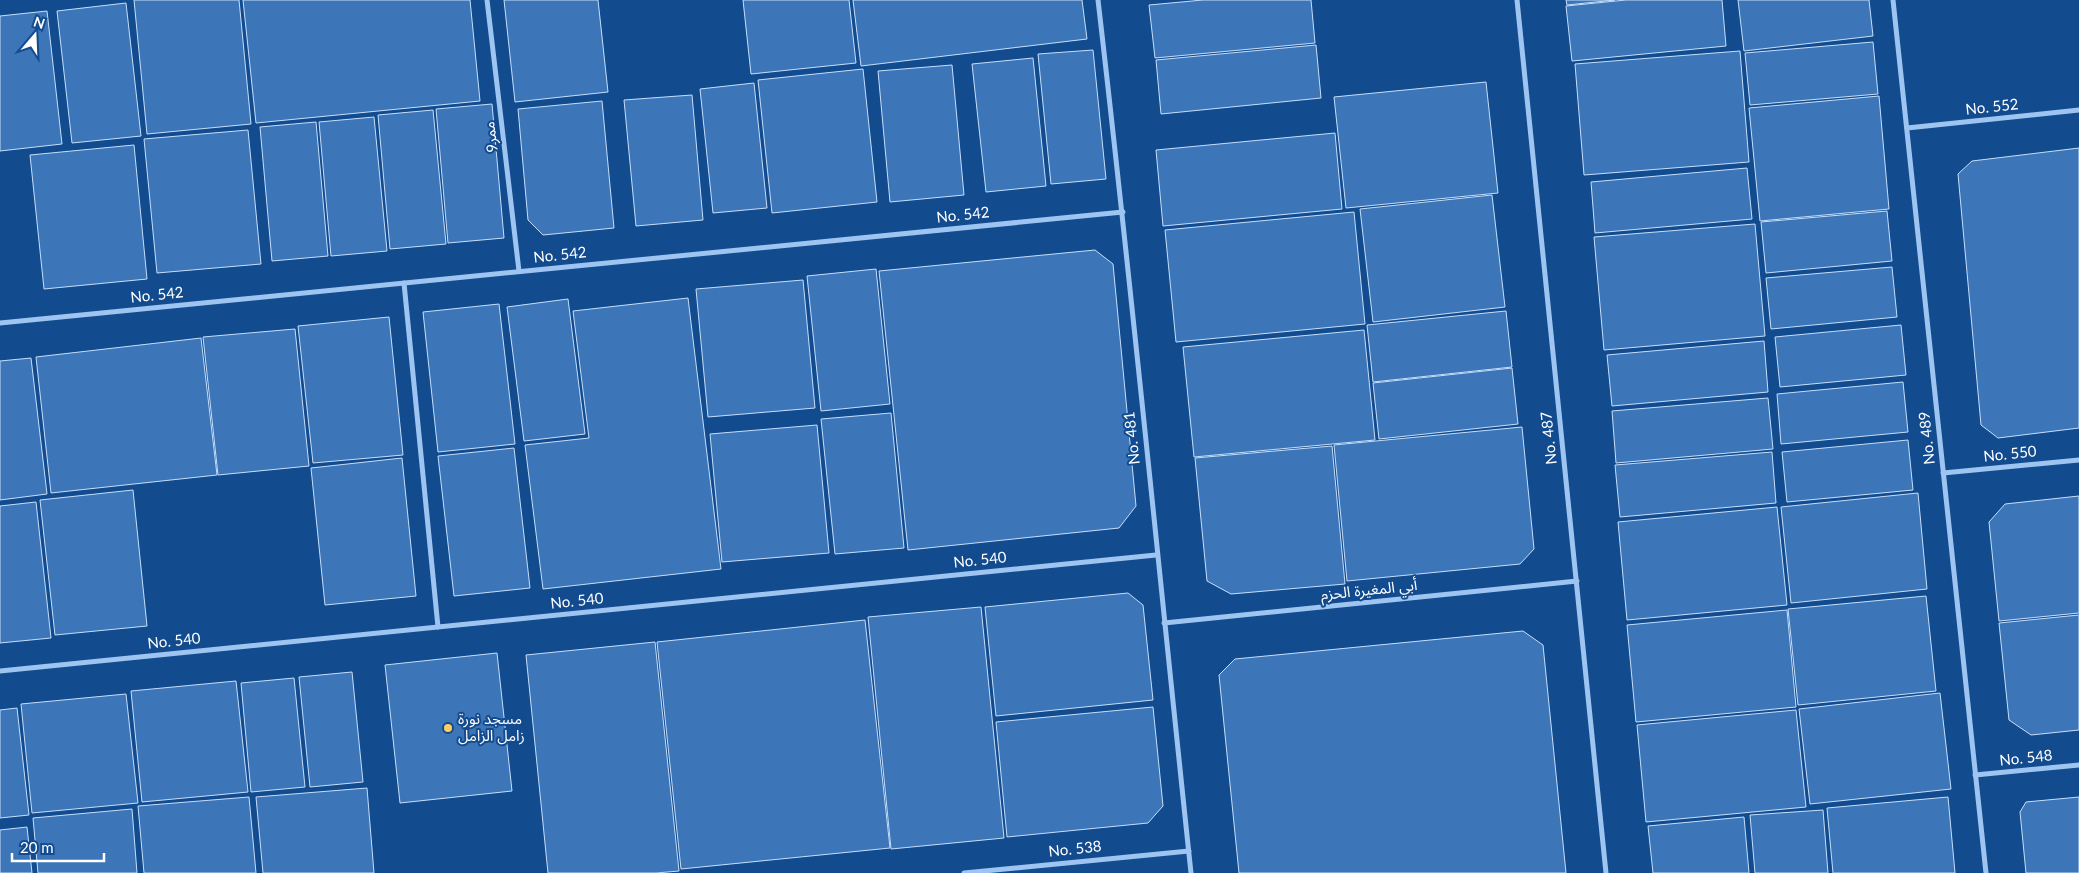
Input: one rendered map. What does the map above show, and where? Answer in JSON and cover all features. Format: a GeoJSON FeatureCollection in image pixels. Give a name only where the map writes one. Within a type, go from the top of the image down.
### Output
{"type":"FeatureCollection","features":[{"type":"Feature","properties":{"kind":"street","name":"ممر9"},"geometry":{"type":"LineString","coordinates":[[488,0],[519,271]]}},
{"type":"Feature","properties":{"kind":"street","name":"No. 481"},"geometry":{"type":"LineString","coordinates":[[1098,0],[1123,212],[1156,555],[1191,873]]}},
{"type":"Feature","properties":{"kind":"street","name":"No. 487"},"geometry":{"type":"LineString","coordinates":[[1517,0],[1606,873]]}},
{"type":"Feature","properties":{"kind":"street","name":"No. 489"},"geometry":{"type":"LineString","coordinates":[[1893,0],[1986,873]]}},
{"type":"Feature","properties":{"kind":"street","name":"No. 552"},"geometry":{"type":"LineString","coordinates":[[1907,128],[2079,110]]}},
{"type":"Feature","properties":{"kind":"street","name":"No. 542"},"geometry":{"type":"LineString","coordinates":[[0,323],[1123,212]]}},
{"type":"Feature","properties":{"kind":"street"},"geometry":{"type":"LineString","coordinates":[[404,283],[438,627]]}},
{"type":"Feature","properties":{"kind":"street","name":"No. 550"},"geometry":{"type":"LineString","coordinates":[[1943,473],[2079,460]]}},
{"type":"Feature","properties":{"kind":"street","name":"No. 540"},"geometry":{"type":"LineString","coordinates":[[0,671],[1156,555]]}},
{"type":"Feature","properties":{"kind":"street","name":"أبي المغيرة الحزم"},"geometry":{"type":"LineString","coordinates":[[1164,623],[1576,581]]}},
{"type":"Feature","properties":{"kind":"street","name":"No. 548"},"geometry":{"type":"LineString","coordinates":[[1976,776],[2079,765]]}},
{"type":"Feature","properties":{"kind":"street","name":"No. 538"},"geometry":{"type":"LineString","coordinates":[[964,873],[1189,851]]}},
{"type":"Feature","properties":{"kind":"building"},"geometry":{"type":"Polygon","coordinates":[[[134,0],[239,0],[251,124],[147,134],[134,0]]]}},
{"type":"Feature","properties":{"kind":"building"},"geometry":{"type":"Polygon","coordinates":[[[243,0],[470,0],[480,101],[256,123],[243,0]]]}},
{"type":"Feature","properties":{"kind":"building"},"geometry":{"type":"Polygon","coordinates":[[[504,0],[598,0],[608,92],[515,102],[504,0]]]}},
{"type":"Feature","properties":{"kind":"building"},"geometry":{"type":"Polygon","coordinates":[[[743,0],[849,0],[856,63],[751,74],[743,0]]]}},
{"type":"Feature","properties":{"kind":"building"},"geometry":{"type":"Polygon","coordinates":[[[853,0],[1082,0],[1087,39],[861,66],[853,0]]]}},
{"type":"Feature","properties":{"kind":"building"},"geometry":{"type":"Polygon","coordinates":[[[1203,0],[1311,0],[1315,43],[1155,58],[1149,5],[1203,0]]]}},
{"type":"Feature","properties":{"kind":"building"},"geometry":{"type":"Polygon","coordinates":[[[1566,0],[1615,0],[1567,5],[1566,0]]]}},
{"type":"Feature","properties":{"kind":"building"},"geometry":{"type":"Polygon","coordinates":[[[1626,0],[1722,0],[1726,46],[1572,61],[1566,6],[1626,0]]]}},
{"type":"Feature","properties":{"kind":"building"},"geometry":{"type":"Polygon","coordinates":[[[1738,0],[1869,0],[1873,36],[1744,51],[1738,0]]]}},
{"type":"Feature","properties":{"kind":"building"},"geometry":{"type":"Polygon","coordinates":[[[126,3],[141,136],[72,143],[57,11],[126,3]]]}},
{"type":"Feature","properties":{"kind":"building"},"geometry":{"type":"Polygon","coordinates":[[[47,11],[62,144],[0,151],[0,16],[47,11]]]}},
{"type":"Feature","properties":{"kind":"building"},"geometry":{"type":"Polygon","coordinates":[[[1873,42],[1878,94],[1750,105],[1745,53],[1873,42]]]}},
{"type":"Feature","properties":{"kind":"building"},"geometry":{"type":"Polygon","coordinates":[[[1316,45],[1321,98],[1161,114],[1156,60],[1316,45]]]}},
{"type":"Feature","properties":{"kind":"building"},"geometry":{"type":"Polygon","coordinates":[[[1093,50],[1106,179],[1051,184],[1038,54],[1093,50]]]}},
{"type":"Feature","properties":{"kind":"building"},"geometry":{"type":"Polygon","coordinates":[[[1740,51],[1749,162],[1584,175],[1575,64],[1740,51]]]}},
{"type":"Feature","properties":{"kind":"building"},"geometry":{"type":"Polygon","coordinates":[[[1033,58],[1046,186],[986,192],[972,64],[1033,58]]]}},
{"type":"Feature","properties":{"kind":"building"},"geometry":{"type":"Polygon","coordinates":[[[952,65],[964,195],[890,202],[878,71],[952,65]]]}},
{"type":"Feature","properties":{"kind":"building"},"geometry":{"type":"Polygon","coordinates":[[[863,69],[877,202],[772,213],[758,80],[863,69]]]}},
{"type":"Feature","properties":{"kind":"building"},"geometry":{"type":"Polygon","coordinates":[[[1486,82],[1498,193],[1346,208],[1334,97],[1486,82]]]}},
{"type":"Feature","properties":{"kind":"building"},"geometry":{"type":"Polygon","coordinates":[[[754,83],[767,208],[713,213],[700,89],[754,83]]]}},
{"type":"Feature","properties":{"kind":"building"},"geometry":{"type":"Polygon","coordinates":[[[692,95],[703,220],[636,226],[624,100],[692,95]]]}},
{"type":"Feature","properties":{"kind":"building"},"geometry":{"type":"Polygon","coordinates":[[[1879,96],[1889,209],[1760,221],[1749,108],[1879,96]]]}},
{"type":"Feature","properties":{"kind":"building"},"geometry":{"type":"Polygon","coordinates":[[[602,101],[614,228],[543,235],[528,220],[518,109],[602,101]]]}},
{"type":"Feature","properties":{"kind":"building"},"geometry":{"type":"Polygon","coordinates":[[[492,104],[504,238],[448,243],[436,109],[492,104]]]}},
{"type":"Feature","properties":{"kind":"building"},"geometry":{"type":"Polygon","coordinates":[[[433,110],[446,244],[390,249],[378,115],[433,110]]]}},
{"type":"Feature","properties":{"kind":"building"},"geometry":{"type":"Polygon","coordinates":[[[374,117],[387,251],[331,256],[319,122],[374,117]]]}},
{"type":"Feature","properties":{"kind":"building"},"geometry":{"type":"Polygon","coordinates":[[[316,122],[328,256],[272,261],[260,127],[316,122]]]}},
{"type":"Feature","properties":{"kind":"building"},"geometry":{"type":"Polygon","coordinates":[[[248,130],[261,264],[157,273],[144,139],[248,130]]]}},
{"type":"Feature","properties":{"kind":"building"},"geometry":{"type":"Polygon","coordinates":[[[1335,133],[1342,209],[1163,226],[1156,150],[1335,133]]]}},
{"type":"Feature","properties":{"kind":"building"},"geometry":{"type":"Polygon","coordinates":[[[134,145],[147,279],[44,289],[30,155],[134,145]]]}},
{"type":"Feature","properties":{"kind":"building"},"geometry":{"type":"Polygon","coordinates":[[[2079,148],[2079,428],[1998,438],[1981,425],[1958,174],[1972,161],[2079,148]]]}},
{"type":"Feature","properties":{"kind":"building"},"geometry":{"type":"Polygon","coordinates":[[[1747,168],[1752,219],[1595,233],[1591,182],[1747,168]]]}},
{"type":"Feature","properties":{"kind":"building"},"geometry":{"type":"Polygon","coordinates":[[[1492,195],[1505,307],[1373,322],[1360,209],[1492,195]]]}},
{"type":"Feature","properties":{"kind":"building"},"geometry":{"type":"Polygon","coordinates":[[[1887,211],[1892,261],[1766,273],[1761,222],[1887,211]]]}},
{"type":"Feature","properties":{"kind":"building"},"geometry":{"type":"Polygon","coordinates":[[[1354,212],[1365,324],[1176,342],[1165,230],[1354,212]]]}},
{"type":"Feature","properties":{"kind":"building"},"geometry":{"type":"Polygon","coordinates":[[[1755,224],[1765,336],[1604,350],[1594,237],[1755,224]]]}},
{"type":"Feature","properties":{"kind":"building"},"geometry":{"type":"Polygon","coordinates":[[[1095,250],[1113,264],[1136,506],[1119,528],[908,550],[879,271],[1095,250]]]}},
{"type":"Feature","properties":{"kind":"building"},"geometry":{"type":"Polygon","coordinates":[[[1892,267],[1897,317],[1771,329],[1766,278],[1892,267]]]}},
{"type":"Feature","properties":{"kind":"building"},"geometry":{"type":"Polygon","coordinates":[[[876,269],[890,404],[821,411],[807,276],[876,269]]]}},
{"type":"Feature","properties":{"kind":"building"},"geometry":{"type":"Polygon","coordinates":[[[803,280],[815,408],[708,417],[696,289],[803,280]]]}},
{"type":"Feature","properties":{"kind":"building"},"geometry":{"type":"Polygon","coordinates":[[[688,298],[721,569],[543,589],[525,445],[589,438],[573,311],[688,298]]]}},
{"type":"Feature","properties":{"kind":"building"},"geometry":{"type":"Polygon","coordinates":[[[568,299],[585,434],[524,441],[507,307],[568,299]]]}},
{"type":"Feature","properties":{"kind":"building"},"geometry":{"type":"Polygon","coordinates":[[[499,304],[515,444],[438,452],[423,312],[499,304]]]}},
{"type":"Feature","properties":{"kind":"building"},"geometry":{"type":"Polygon","coordinates":[[[1506,311],[1512,367],[1373,382],[1367,325],[1506,311]]]}},
{"type":"Feature","properties":{"kind":"building"},"geometry":{"type":"Polygon","coordinates":[[[389,317],[403,455],[313,463],[298,326],[389,317]]]}},
{"type":"Feature","properties":{"kind":"building"},"geometry":{"type":"Polygon","coordinates":[[[1901,325],[1906,375],[1780,387],[1775,337],[1901,325]]]}},
{"type":"Feature","properties":{"kind":"building"},"geometry":{"type":"Polygon","coordinates":[[[295,329],[309,466],[218,475],[203,337],[295,329]]]}},
{"type":"Feature","properties":{"kind":"building"},"geometry":{"type":"Polygon","coordinates":[[[1364,330],[1375,440],[1194,457],[1183,347],[1364,330]]]}},
{"type":"Feature","properties":{"kind":"building"},"geometry":{"type":"Polygon","coordinates":[[[201,338],[217,475],[51,493],[36,357],[201,338]]]}},
{"type":"Feature","properties":{"kind":"building"},"geometry":{"type":"Polygon","coordinates":[[[1764,341],[1768,392],[1612,406],[1607,355],[1764,341]]]}},
{"type":"Feature","properties":{"kind":"building"},"geometry":{"type":"Polygon","coordinates":[[[31,358],[47,494],[0,500],[0,361],[31,358]]]}},
{"type":"Feature","properties":{"kind":"building"},"geometry":{"type":"Polygon","coordinates":[[[1512,368],[1518,424],[1379,439],[1373,383],[1512,368]]]}},
{"type":"Feature","properties":{"kind":"building"},"geometry":{"type":"Polygon","coordinates":[[[1903,382],[1908,432],[1781,444],[1777,394],[1903,382]]]}},
{"type":"Feature","properties":{"kind":"building"},"geometry":{"type":"Polygon","coordinates":[[[1768,398],[1773,449],[1616,463],[1612,411],[1768,398]]]}},
{"type":"Feature","properties":{"kind":"building"},"geometry":{"type":"Polygon","coordinates":[[[891,413],[904,548],[835,554],[821,419],[891,413]]]}},
{"type":"Feature","properties":{"kind":"building"},"geometry":{"type":"Polygon","coordinates":[[[817,425],[829,553],[722,562],[710,434],[817,425]]]}},
{"type":"Feature","properties":{"kind":"building"},"geometry":{"type":"Polygon","coordinates":[[[1522,427],[1534,549],[1520,564],[1347,581],[1334,445],[1522,427]]]}},
{"type":"Feature","properties":{"kind":"building"},"geometry":{"type":"Polygon","coordinates":[[[1908,440],[1913,490],[1787,502],[1782,452],[1908,440]]]}},
{"type":"Feature","properties":{"kind":"building"},"geometry":{"type":"Polygon","coordinates":[[[1332,446],[1345,584],[1231,594],[1207,581],[1195,458],[1332,446]]]}},
{"type":"Feature","properties":{"kind":"building"},"geometry":{"type":"Polygon","coordinates":[[[514,448],[530,588],[454,596],[438,456],[514,448]]]}},
{"type":"Feature","properties":{"kind":"building"},"geometry":{"type":"Polygon","coordinates":[[[1772,452],[1776,503],[1620,517],[1615,465],[1772,452]]]}},
{"type":"Feature","properties":{"kind":"building"},"geometry":{"type":"Polygon","coordinates":[[[402,458],[416,596],[325,605],[311,468],[402,458]]]}},
{"type":"Feature","properties":{"kind":"building"},"geometry":{"type":"Polygon","coordinates":[[[133,490],[147,626],[55,635],[40,500],[133,490]]]}},
{"type":"Feature","properties":{"kind":"building"},"geometry":{"type":"Polygon","coordinates":[[[1918,493],[1927,589],[1791,603],[1781,507],[1918,493]]]}},
{"type":"Feature","properties":{"kind":"building"},"geometry":{"type":"Polygon","coordinates":[[[2079,496],[2079,613],[1999,621],[1989,522],[2005,504],[2079,496]]]}},
{"type":"Feature","properties":{"kind":"building"},"geometry":{"type":"Polygon","coordinates":[[[36,502],[51,638],[0,643],[0,506],[36,502]]]}},
{"type":"Feature","properties":{"kind":"building"},"geometry":{"type":"Polygon","coordinates":[[[1777,507],[1787,605],[1627,620],[1618,522],[1777,507]]]}},
{"type":"Feature","properties":{"kind":"building"},"geometry":{"type":"Polygon","coordinates":[[[1128,593],[1143,605],[1153,700],[996,716],[985,607],[1128,593]]]}},
{"type":"Feature","properties":{"kind":"building"},"geometry":{"type":"Polygon","coordinates":[[[1926,596],[1936,691],[1798,705],[1788,609],[1926,596]]]}},
{"type":"Feature","properties":{"kind":"building"},"geometry":{"type":"Polygon","coordinates":[[[981,607],[1004,838],[891,849],[868,617],[981,607]]]}},
{"type":"Feature","properties":{"kind":"building"},"geometry":{"type":"Polygon","coordinates":[[[1787,610],[1796,707],[1636,722],[1627,625],[1787,610]]]}},
{"type":"Feature","properties":{"kind":"building"},"geometry":{"type":"Polygon","coordinates":[[[2079,615],[2079,730],[2031,735],[2009,720],[1999,623],[2079,615]]]}},
{"type":"Feature","properties":{"kind":"building"},"geometry":{"type":"Polygon","coordinates":[[[865,620],[890,848],[681,869],[657,642],[865,620]]]}},
{"type":"Feature","properties":{"kind":"building"},"geometry":{"type":"Polygon","coordinates":[[[1523,631],[1543,645],[1566,873],[1239,873],[1219,675],[1235,659],[1523,631]]]}},
{"type":"Feature","properties":{"kind":"building"},"geometry":{"type":"Polygon","coordinates":[[[655,642],[679,871],[656,873],[548,873],[526,655],[655,642]]]}},
{"type":"Feature","properties":{"kind":"building","name":"مسجد نورة زامل الزامل"},"geometry":{"type":"Polygon","coordinates":[[[497,653],[512,791],[400,803],[385,665],[497,653]]]}},
{"type":"Feature","properties":{"kind":"building"},"geometry":{"type":"Polygon","coordinates":[[[352,672],[363,782],[310,787],[299,677],[352,672]]]}},
{"type":"Feature","properties":{"kind":"building"},"geometry":{"type":"Polygon","coordinates":[[[294,678],[305,787],[251,792],[241,683],[294,678]]]}},
{"type":"Feature","properties":{"kind":"building"},"geometry":{"type":"Polygon","coordinates":[[[236,681],[248,792],[142,802],[131,691],[236,681]]]}},
{"type":"Feature","properties":{"kind":"building"},"geometry":{"type":"Polygon","coordinates":[[[1940,693],[1951,789],[1810,804],[1799,709],[1940,693]]]}},
{"type":"Feature","properties":{"kind":"building"},"geometry":{"type":"Polygon","coordinates":[[[126,694],[138,803],[32,813],[21,704],[126,694]]]}},
{"type":"Feature","properties":{"kind":"building"},"geometry":{"type":"Polygon","coordinates":[[[1153,707],[1163,806],[1148,823],[1007,837],[996,722],[1153,707]]]}},
{"type":"Feature","properties":{"kind":"building"},"geometry":{"type":"Polygon","coordinates":[[[17,708],[29,815],[0,818],[0,710],[17,708]]]}},
{"type":"Feature","properties":{"kind":"building"},"geometry":{"type":"Polygon","coordinates":[[[1796,710],[1806,807],[1646,822],[1637,725],[1796,710]]]}},
{"type":"Feature","properties":{"kind":"building"},"geometry":{"type":"Polygon","coordinates":[[[367,788],[374,873],[263,873],[256,797],[367,788]]]}},
{"type":"Feature","properties":{"kind":"building"},"geometry":{"type":"Polygon","coordinates":[[[249,797],[256,873],[144,873],[138,806],[249,797]]]}},
{"type":"Feature","properties":{"kind":"building"},"geometry":{"type":"Polygon","coordinates":[[[1948,797],[1955,873],[1833,873],[1827,808],[1948,797]]]}},
{"type":"Feature","properties":{"kind":"building"},"geometry":{"type":"Polygon","coordinates":[[[2079,797],[2079,873],[2026,873],[2020,812],[2026,802],[2079,797]]]}},
{"type":"Feature","properties":{"kind":"building"},"geometry":{"type":"Polygon","coordinates":[[[132,809],[137,873],[38,873],[33,818],[132,809]]]}},
{"type":"Feature","properties":{"kind":"building"},"geometry":{"type":"Polygon","coordinates":[[[1823,810],[1828,873],[1755,873],[1750,815],[1823,810]]]}},
{"type":"Feature","properties":{"kind":"building"},"geometry":{"type":"Polygon","coordinates":[[[1744,817],[1749,873],[1653,873],[1648,826],[1744,817]]]}},
{"type":"Feature","properties":{"kind":"building"},"geometry":{"type":"Polygon","coordinates":[[[27,827],[32,873],[0,873],[0,830],[27,827]]]}},
{"type":"Feature","properties":{"kind":"place","name":"مسجد نورة زامل الزامل"},"geometry":{"type":"Point","coordinates":[448,728]}}]}
